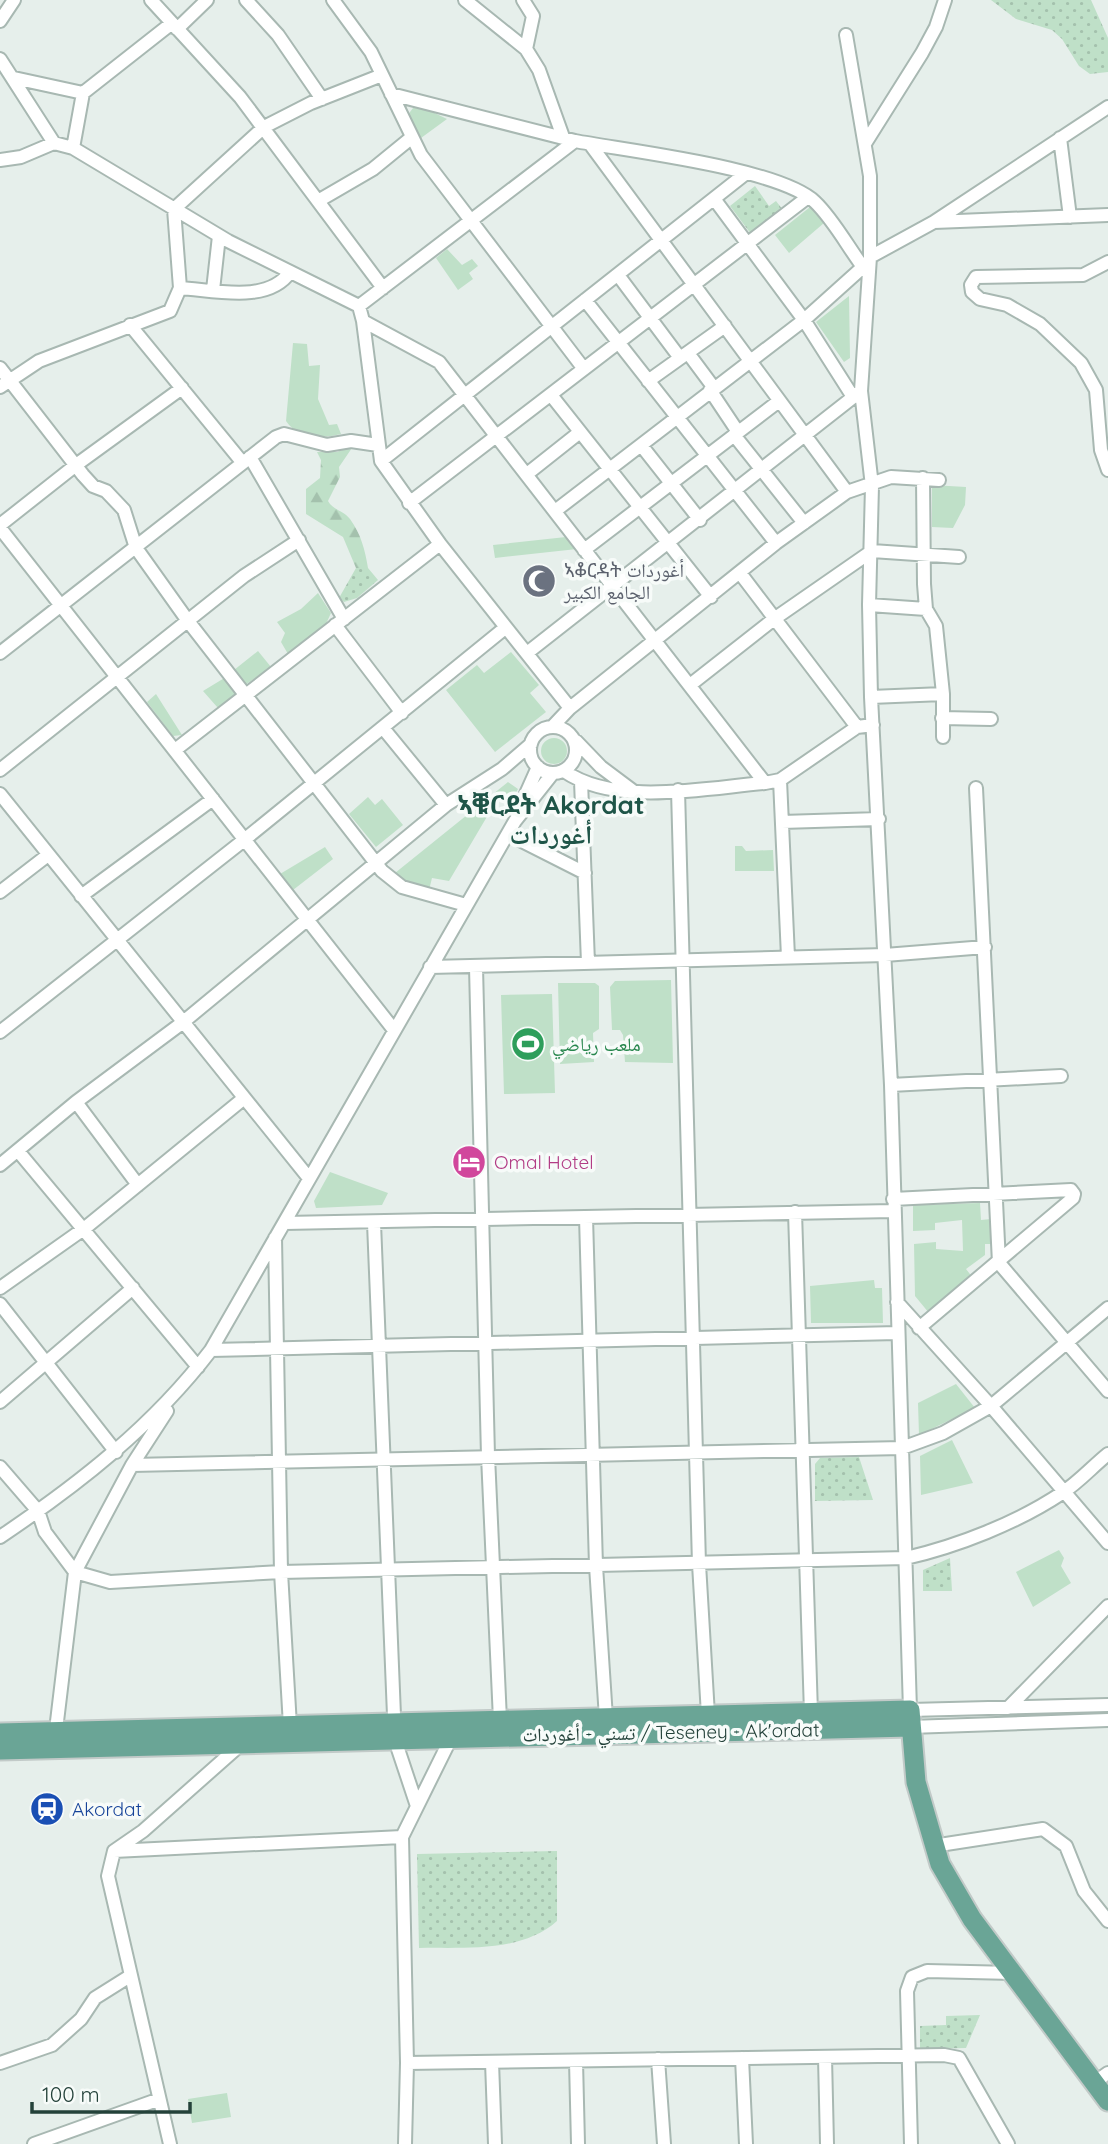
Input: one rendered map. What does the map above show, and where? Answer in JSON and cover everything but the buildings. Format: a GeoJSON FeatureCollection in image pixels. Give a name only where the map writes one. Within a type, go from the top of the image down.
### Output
{"type":"FeatureCollection","features":[{"type":"Feature","properties":{"kind":"main road"},"geometry":{"type":"LineString","coordinates":[[0,1733],[55,1740],[290,1726],[395,1731],[500,1720],[811,1713],[910,1718],[916,1782],[933,1846],[954,1892],[1013,1973],[1101,2078],[1108,2101]]}},
{"type":"Feature","properties":{"kind":"main road","name":"تسني - أغوردات / Teseney - Ak'ordat"},"geometry":{"type":"LineString","coordinates":[[0,1750],[55,1740],[239,1746],[395,1731],[450,1738],[910,1718]]}},
{"type":"Feature","properties":{"kind":"street"},"geometry":{"type":"LineString","coordinates":[[0,21],[14,0]]}},
{"type":"Feature","properties":{"kind":"street"},"geometry":{"type":"LineString","coordinates":[[151,0],[240,97],[383,288]]}},
{"type":"Feature","properties":{"kind":"street"},"geometry":{"type":"LineString","coordinates":[[73,148],[83,93],[207,0]]}},
{"type":"Feature","properties":{"kind":"street"},"geometry":{"type":"LineString","coordinates":[[246,0],[278,35],[322,99]]}},
{"type":"Feature","properties":{"kind":"street"},"geometry":{"type":"LineString","coordinates":[[333,0],[371,52],[411,138],[471,222],[584,369]]}},
{"type":"Feature","properties":{"kind":"street"},"geometry":{"type":"LineString","coordinates":[[465,0],[526,49],[539,70],[569,139]]}},
{"type":"Feature","properties":{"kind":"street"},"geometry":{"type":"LineString","coordinates":[[523,0],[533,16],[526,49]]}},
{"type":"Feature","properties":{"kind":"street"},"geometry":{"type":"LineString","coordinates":[[866,142],[922,53],[936,27],[945,0]]}},
{"type":"Feature","properties":{"kind":"street"},"geometry":{"type":"LineString","coordinates":[[846,35],[870,176],[867,264],[857,394],[872,486],[869,605],[871,697],[891,1085],[910,1718]]}},
{"type":"Feature","properties":{"kind":"street"},"geometry":{"type":"LineString","coordinates":[[0,59],[54,143]]}},
{"type":"Feature","properties":{"kind":"street"},"geometry":{"type":"LineString","coordinates":[[174,209],[264,127],[322,99],[382,75]]}},
{"type":"Feature","properties":{"kind":"street"},"geometry":{"type":"LineString","coordinates":[[14,78],[83,93]]}},
{"type":"Feature","properties":{"kind":"street"},"geometry":{"type":"LineString","coordinates":[[391,94],[590,144],[774,181],[814,201],[867,264]]}},
{"type":"Feature","properties":{"kind":"street"},"geometry":{"type":"LineString","coordinates":[[555,511],[804,320],[867,264],[1108,107]]}},
{"type":"Feature","properties":{"kind":"street"},"geometry":{"type":"LineString","coordinates":[[318,201],[373,169],[411,138]]}},
{"type":"Feature","properties":{"kind":"street"},"geometry":{"type":"LineString","coordinates":[[1060,138],[1070,217]]}},
{"type":"Feature","properties":{"kind":"street"},"geometry":{"type":"LineString","coordinates":[[359,306],[471,222],[569,139]]}},
{"type":"Feature","properties":{"kind":"street"},"geometry":{"type":"LineString","coordinates":[[0,160],[21,157],[54,143],[73,148],[219,236],[359,306],[381,461],[440,544],[570,708]]}},
{"type":"Feature","properties":{"kind":"street"},"geometry":{"type":"LineString","coordinates":[[590,144],[847,492]]}},
{"type":"Feature","properties":{"kind":"street"},"geometry":{"type":"LineString","coordinates":[[381,461],[745,174]]}},
{"type":"Feature","properties":{"kind":"street"},"geometry":{"type":"LineString","coordinates":[[409,503],[808,197]]}},
{"type":"Feature","properties":{"kind":"street"},"geometry":{"type":"LineString","coordinates":[[715,200],[857,394]]}},
{"type":"Feature","properties":{"kind":"street"},"geometry":{"type":"LineString","coordinates":[[4,383],[39,362],[170,311],[180,288],[174,209]]}},
{"type":"Feature","properties":{"kind":"street"},"geometry":{"type":"LineString","coordinates":[[934,222],[1108,215]]}},
{"type":"Feature","properties":{"kind":"street"},"geometry":{"type":"LineString","coordinates":[[213,290],[219,236]]}},
{"type":"Feature","properties":{"kind":"street"},"geometry":{"type":"LineString","coordinates":[[1108,262],[1083,275],[976,277],[971,285],[972,292],[980,299],[1007,305],[1046,328],[1081,363],[1096,390],[1101,450],[1108,470]]}},
{"type":"Feature","properties":{"kind":"street"},"geometry":{"type":"LineString","coordinates":[[180,288],[252,292],[275,287],[290,272]]}},
{"type":"Feature","properties":{"kind":"street"},"geometry":{"type":"LineString","coordinates":[[618,275],[650,318],[712,389],[736,433],[804,523]]}},
{"type":"Feature","properties":{"kind":"street"},"geometry":{"type":"LineString","coordinates":[[585,300],[776,543]]}},
{"type":"Feature","properties":{"kind":"street"},"geometry":{"type":"LineString","coordinates":[[363,321],[439,362],[765,783]]}},
{"type":"Feature","properties":{"kind":"street"},"geometry":{"type":"LineString","coordinates":[[130,325],[246,460],[299,540],[340,622],[402,713]]}},
{"type":"Feature","properties":{"kind":"street"},"geometry":{"type":"LineString","coordinates":[[648,381],[725,327]]}},
{"type":"Feature","properties":{"kind":"street"},"geometry":{"type":"LineString","coordinates":[[0,368],[4,383],[93,486],[106,491],[124,510],[136,548],[188,621],[316,782],[382,871],[402,887],[466,905]]}},
{"type":"Feature","properties":{"kind":"street"},"geometry":{"type":"LineString","coordinates":[[182,388],[76,465],[0,527],[394,1030]]}},
{"type":"Feature","properties":{"kind":"street"},"geometry":{"type":"LineString","coordinates":[[527,653],[701,520],[857,394]]}},
{"type":"Feature","properties":{"kind":"street"},"geometry":{"type":"LineString","coordinates":[[551,395],[710,597]]}},
{"type":"Feature","properties":{"kind":"street"},"geometry":{"type":"LineString","coordinates":[[584,550],[779,401]]}},
{"type":"Feature","properties":{"kind":"street"},"geometry":{"type":"LineString","coordinates":[[527,474],[580,432]]}},
{"type":"Feature","properties":{"kind":"street"},"geometry":{"type":"LineString","coordinates":[[0,653],[246,460],[284,434],[327,444],[351,441],[378,445]]}},
{"type":"Feature","properties":{"kind":"street"},"geometry":{"type":"LineString","coordinates":[[641,444],[701,520]]}},
{"type":"Feature","properties":{"kind":"street"},"geometry":{"type":"LineString","coordinates":[[0,1166],[76,1102],[182,1023],[446,805],[502,769],[531,744],[539,732],[552,726],[570,708],[776,543],[847,492],[872,486],[891,477],[939,480]]}},
{"type":"Feature","properties":{"kind":"street"},"geometry":{"type":"LineString","coordinates":[[923,478],[926,609],[936,626],[943,694],[943,737]]}},
{"type":"Feature","properties":{"kind":"street"},"geometry":{"type":"LineString","coordinates":[[0,770],[272,555],[299,540]]}},
{"type":"Feature","properties":{"kind":"street"},"geometry":{"type":"LineString","coordinates":[[175,750],[440,544]]}},
{"type":"Feature","properties":{"kind":"street"},"geometry":{"type":"LineString","coordinates":[[690,685],[774,619],[872,551],[959,557]]}},
{"type":"Feature","properties":{"kind":"street"},"geometry":{"type":"LineString","coordinates":[[740,573],[858,727]]}},
{"type":"Feature","properties":{"kind":"street"},"geometry":{"type":"LineString","coordinates":[[869,605],[926,609]]}},
{"type":"Feature","properties":{"kind":"street"},"geometry":{"type":"LineString","coordinates":[[0,1032],[244,840],[505,628]]}},
{"type":"Feature","properties":{"kind":"street"},"geometry":{"type":"LineString","coordinates":[[871,697],[943,694]]}},
{"type":"Feature","properties":{"kind":"street"},"geometry":{"type":"LineString","coordinates":[[942,718],[991,719]]}},
{"type":"Feature","properties":{"kind":"street"},"geometry":{"type":"LineString","coordinates":[[502,769],[536,765],[599,787],[633,791],[765,783],[780,780],[858,727],[873,725]]}},
{"type":"Feature","properties":{"kind":"street"},"geometry":{"type":"LineString","coordinates":[[552,726],[567,730],[601,767],[633,791]]}},
{"type":"Feature","properties":{"kind":"street"},"geometry":{"type":"LineString","coordinates":[[383,728],[446,805]]}},
{"type":"Feature","properties":{"kind":"street"},"geometry":{"type":"LineString","coordinates":[[515,821],[559,772],[573,763],[577,752],[576,741]]}},
{"type":"Feature","properties":{"kind":"street"},"geometry":{"type":"LineString","coordinates":[[55,1740],[75,1572],[132,1465],[179,1392],[211,1350],[285,1223],[308,1177],[508,834],[536,765],[531,744]]}},
{"type":"Feature","properties":{"kind":"street"},"geometry":{"type":"LineString","coordinates":[[780,780],[788,957]]}},
{"type":"Feature","properties":{"kind":"street"},"geometry":{"type":"LineString","coordinates":[[581,781],[588,963]]}},
{"type":"Feature","properties":{"kind":"street"},"geometry":{"type":"LineString","coordinates":[[976,788],[999,1263],[1108,1391]]}},
{"type":"Feature","properties":{"kind":"street"},"geometry":{"type":"LineString","coordinates":[[678,790],[699,1564],[708,1715]]}},
{"type":"Feature","properties":{"kind":"street"},"geometry":{"type":"LineString","coordinates":[[0,794],[308,1177]]}},
{"type":"Feature","properties":{"kind":"street"},"geometry":{"type":"LineString","coordinates":[[81,896],[213,799]]}},
{"type":"Feature","properties":{"kind":"street"},"geometry":{"type":"LineString","coordinates":[[782,822],[879,819]]}},
{"type":"Feature","properties":{"kind":"street"},"geometry":{"type":"LineString","coordinates":[[508,834],[585,873]]}},
{"type":"Feature","properties":{"kind":"street"},"geometry":{"type":"LineString","coordinates":[[0,892],[48,855]]}},
{"type":"Feature","properties":{"kind":"street"},"geometry":{"type":"LineString","coordinates":[[429,967],[885,955],[985,947]]}},
{"type":"Feature","properties":{"kind":"street"},"geometry":{"type":"LineString","coordinates":[[476,967],[484,1342],[500,1720]]}},
{"type":"Feature","properties":{"kind":"street"},"geometry":{"type":"LineString","coordinates":[[891,1085],[1061,1076]]}},
{"type":"Feature","properties":{"kind":"street"},"geometry":{"type":"LineString","coordinates":[[0,1288],[85,1228],[243,1099]]}},
{"type":"Feature","properties":{"kind":"street"},"geometry":{"type":"LineString","coordinates":[[76,1102],[138,1185]]}},
{"type":"Feature","properties":{"kind":"street"},"geometry":{"type":"LineString","coordinates":[[18,1151],[85,1228],[198,1367]]}},
{"type":"Feature","properties":{"kind":"street"},"geometry":{"type":"LineString","coordinates":[[285,1223],[795,1212],[893,1205],[996,1192],[1071,1190],[1073,1198],[919,1328]]}},
{"type":"Feature","properties":{"kind":"street"},"geometry":{"type":"LineString","coordinates":[[795,1212],[804,1562],[811,1713]]}},
{"type":"Feature","properties":{"kind":"street"},"geometry":{"type":"LineString","coordinates":[[586,1217],[596,1566],[606,1718]]}},
{"type":"Feature","properties":{"kind":"street"},"geometry":{"type":"LineString","coordinates":[[374,1223],[386,1570],[395,1731],[417,1806]]}},
{"type":"Feature","properties":{"kind":"street"},"geometry":{"type":"LineString","coordinates":[[275,1238],[281,1572],[290,1726]]}},
{"type":"Feature","properties":{"kind":"street"},"geometry":{"type":"LineString","coordinates":[[0,1402],[133,1287]]}},
{"type":"Feature","properties":{"kind":"street"},"geometry":{"type":"LineString","coordinates":[[897,1302],[991,1406],[1108,1543]]}},
{"type":"Feature","properties":{"kind":"street"},"geometry":{"type":"LineString","coordinates":[[0,1304],[116,1452]]}},
{"type":"Feature","properties":{"kind":"street"},"geometry":{"type":"LineString","coordinates":[[132,1465],[803,1448],[902,1448],[943,1433],[991,1406],[1108,1308]]}},
{"type":"Feature","properties":{"kind":"street"},"geometry":{"type":"LineString","coordinates":[[211,1350],[897,1333]]}},
{"type":"Feature","properties":{"kind":"street"},"geometry":{"type":"LineString","coordinates":[[0,1536],[116,1452],[179,1392]]}},
{"type":"Feature","properties":{"kind":"street"},"geometry":{"type":"LineString","coordinates":[[0,1467],[38,1511],[45,1532],[75,1572],[110,1581],[281,1572],[906,1558],[942,1550],[1063,1493],[1108,1454]]}},
{"type":"Feature","properties":{"kind":"street"},"geometry":{"type":"LineString","coordinates":[[1007,1708],[1108,1606]]}},
{"type":"Feature","properties":{"kind":"street"},"geometry":{"type":"LineString","coordinates":[[910,1718],[1007,1708],[1108,1705]]}},
{"type":"Feature","properties":{"kind":"street"},"geometry":{"type":"LineString","coordinates":[[910,1718],[1108,1720]]}},
{"type":"Feature","properties":{"kind":"street"},"geometry":{"type":"LineString","coordinates":[[405,2144],[407,2063],[402,1837],[450,1738]]}},
{"type":"Feature","properties":{"kind":"street"},"geometry":{"type":"LineString","coordinates":[[170,2144],[157,2100],[108,1876],[114,1851],[144,1831],[239,1746]]}},
{"type":"Feature","properties":{"kind":"street"},"geometry":{"type":"LineString","coordinates":[[933,1846],[1044,1829],[1066,1846],[1084,1891],[1108,1921]]}},
{"type":"Feature","properties":{"kind":"street"},"geometry":{"type":"LineString","coordinates":[[114,1851],[402,1837]]}},
{"type":"Feature","properties":{"kind":"street"},"geometry":{"type":"LineString","coordinates":[[911,2144],[907,1991],[912,1977],[927,1972],[1013,1973]]}},
{"type":"Feature","properties":{"kind":"street"},"geometry":{"type":"LineString","coordinates":[[0,2063],[52,2045],[81,2019],[95,1998],[130,1976]]}},
{"type":"Feature","properties":{"kind":"street"},"geometry":{"type":"LineString","coordinates":[[407,2063],[944,2055],[959,2059],[1008,2144]]}},
{"type":"Feature","properties":{"kind":"street"},"geometry":{"type":"LineString","coordinates":[[825,2057],[827,2144]]}},
{"type":"Feature","properties":{"kind":"street"},"geometry":{"type":"LineString","coordinates":[[742,2058],[747,2144]]}},
{"type":"Feature","properties":{"kind":"street"},"geometry":{"type":"LineString","coordinates":[[658,2059],[664,2144]]}},
{"type":"Feature","properties":{"kind":"street"},"geometry":{"type":"LineString","coordinates":[[576,2061],[578,2144]]}},
{"type":"Feature","properties":{"kind":"street"},"geometry":{"type":"LineString","coordinates":[[492,2062],[495,2144]]}},
{"type":"Feature","properties":{"kind":"street"},"geometry":{"type":"LineString","coordinates":[[43,2143],[157,2100]]}},
{"type":"Feature","properties":{"kind":"green space"},"geometry":{"type":"Polygon","coordinates":[[[991,0],[1091,0],[1108,38],[1108,72],[1090,74],[1079,66],[1062,39],[1052,30],[1016,19],[991,0]]]}},
{"type":"Feature","properties":{"kind":"green space"},"geometry":{"type":"Polygon","coordinates":[[[416,104],[447,119],[421,138],[407,116],[416,104]]]}},
{"type":"Feature","properties":{"kind":"green space"},"geometry":{"type":"Polygon","coordinates":[[[755,186],[769,206],[776,201],[783,210],[751,234],[730,206],[755,186]]]}},
{"type":"Feature","properties":{"kind":"green space"},"geometry":{"type":"Polygon","coordinates":[[[810,207],[824,223],[789,253],[775,235],[810,207]]]}},
{"type":"Feature","properties":{"kind":"green space"},"geometry":{"type":"Polygon","coordinates":[[[447,249],[462,265],[472,259],[478,266],[469,273],[473,279],[458,290],[436,258],[447,249]]]}},
{"type":"Feature","properties":{"kind":"green space"},"geometry":{"type":"Polygon","coordinates":[[[849,296],[850,358],[844,362],[816,322],[849,296]]]}},
{"type":"Feature","properties":{"kind":"green space"},"geometry":{"type":"Polygon","coordinates":[[[293,343],[307,344],[309,366],[320,365],[318,399],[329,425],[337,424],[341,434],[310,436],[297,431],[286,421],[293,343]]]}},
{"type":"Feature","properties":{"kind":"green space"},"geometry":{"type":"Polygon","coordinates":[[[354,445],[339,467],[340,477],[328,501],[348,516],[354,525],[362,542],[368,568],[356,568],[343,537],[306,514],[306,489],[320,478],[321,460],[317,452],[337,452],[354,445]]]}},
{"type":"Feature","properties":{"kind":"green space"},"geometry":{"type":"Polygon","coordinates":[[[932,485],[966,487],[965,505],[953,528],[932,527],[932,485]]]}},
{"type":"Feature","properties":{"kind":"green space"},"geometry":{"type":"Polygon","coordinates":[[[566,537],[577,549],[495,558],[493,545],[566,537]]]}},
{"type":"Feature","properties":{"kind":"green space"},"geometry":{"type":"Polygon","coordinates":[[[356,568],[368,568],[378,580],[357,598],[344,602],[339,598],[356,568]]]}},
{"type":"Feature","properties":{"kind":"green space"},"geometry":{"type":"Polygon","coordinates":[[[318,593],[331,613],[325,626],[288,654],[281,642],[285,633],[277,622],[301,609],[318,593]]]}},
{"type":"Feature","properties":{"kind":"green space"},"geometry":{"type":"Polygon","coordinates":[[[258,651],[271,667],[245,685],[234,670],[258,651]]]}},
{"type":"Feature","properties":{"kind":"green space"},"geometry":{"type":"Polygon","coordinates":[[[511,652],[539,685],[530,693],[546,712],[495,752],[446,690],[477,665],[484,673],[511,652]]]}},
{"type":"Feature","properties":{"kind":"green space"},"geometry":{"type":"Polygon","coordinates":[[[226,677],[237,693],[218,708],[203,691],[226,677]]]}},
{"type":"Feature","properties":{"kind":"green space"},"geometry":{"type":"Polygon","coordinates":[[[156,694],[182,735],[173,736],[147,702],[156,694]]]}},
{"type":"Feature","properties":{"kind":"green space"},"geometry":{"type":"Polygon","coordinates":[[[554,738],[563,742],[567,751],[563,760],[554,764],[545,760],[541,751],[545,742],[554,738]]]}},
{"type":"Feature","properties":{"kind":"green space"},"geometry":{"type":"Polygon","coordinates":[[[508,782],[518,789],[510,804],[498,798],[449,881],[432,878],[429,890],[405,885],[395,873],[508,782]]]}},
{"type":"Feature","properties":{"kind":"green space"},"geometry":{"type":"Polygon","coordinates":[[[368,797],[375,805],[382,799],[403,825],[376,847],[349,814],[368,797]]]}},
{"type":"Feature","properties":{"kind":"green space"},"geometry":{"type":"Polygon","coordinates":[[[735,846],[742,846],[746,851],[773,850],[774,871],[735,871],[735,846]]]}},
{"type":"Feature","properties":{"kind":"green space"},"geometry":{"type":"Polygon","coordinates":[[[325,847],[333,859],[293,890],[280,874],[325,847]]]}},
{"type":"Feature","properties":{"kind":"green space"},"geometry":{"type":"Polygon","coordinates":[[[671,980],[673,1063],[625,1062],[623,1035],[620,1030],[612,1030],[610,987],[615,981],[671,980]]]}},
{"type":"Feature","properties":{"kind":"green space"},"geometry":{"type":"Polygon","coordinates":[[[558,983],[595,983],[599,986],[599,1029],[593,1033],[594,1062],[560,1064],[558,983]]]}},
{"type":"Feature","properties":{"kind":"green space","name":"ملعب رياضي"},"geometry":{"type":"Polygon","coordinates":[[[552,994],[555,1093],[504,1094],[501,995],[552,994]]]}},
{"type":"Feature","properties":{"kind":"green space"},"geometry":{"type":"Polygon","coordinates":[[[330,1172],[388,1193],[382,1205],[316,1208],[314,1201],[330,1172]]]}},
{"type":"Feature","properties":{"kind":"green space"},"geometry":{"type":"Polygon","coordinates":[[[980,1203],[981,1220],[991,1219],[992,1244],[985,1244],[985,1255],[966,1269],[973,1278],[929,1313],[915,1296],[914,1244],[936,1242],[936,1249],[963,1251],[962,1220],[935,1223],[935,1230],[913,1231],[913,1205],[980,1203]]]}},
{"type":"Feature","properties":{"kind":"green space"},"geometry":{"type":"Polygon","coordinates":[[[874,1280],[875,1288],[882,1288],[883,1323],[811,1323],[810,1286],[874,1280]]]}},
{"type":"Feature","properties":{"kind":"green space"},"geometry":{"type":"Polygon","coordinates":[[[956,1384],[975,1408],[919,1435],[918,1403],[956,1384]]]}},
{"type":"Feature","properties":{"kind":"green space"},"geometry":{"type":"Polygon","coordinates":[[[952,1440],[973,1483],[921,1495],[920,1456],[952,1440]]]}},
{"type":"Feature","properties":{"kind":"green space"},"geometry":{"type":"Polygon","coordinates":[[[859,1457],[873,1500],[815,1501],[815,1464],[820,1458],[859,1457]]]}},
{"type":"Feature","properties":{"kind":"green space"},"geometry":{"type":"Polygon","coordinates":[[[1059,1550],[1064,1558],[1061,1566],[1071,1583],[1033,1607],[1016,1572],[1059,1550]]]}},
{"type":"Feature","properties":{"kind":"green space"},"geometry":{"type":"Polygon","coordinates":[[[950,1558],[952,1591],[923,1591],[923,1570],[950,1558]]]}},
{"type":"Feature","properties":{"kind":"green space"},"geometry":{"type":"Polygon","coordinates":[[[557,1851],[557,1921],[543,1931],[527,1939],[492,1946],[419,1948],[417,1854],[557,1851]]]}},
{"type":"Feature","properties":{"kind":"green space"},"geometry":{"type":"Polygon","coordinates":[[[980,2015],[966,2048],[920,2049],[920,2026],[946,2025],[946,2016],[980,2015]]]}},
{"type":"Feature","properties":{"kind":"green space"},"geometry":{"type":"Polygon","coordinates":[[[227,2093],[231,2117],[192,2123],[188,2099],[227,2093]]]}},
{"type":"Feature","properties":{"kind":"place","name":"ኣቆርዳት أغوردات الجامع الكبير"},"geometry":{"type":"Point","coordinates":[539,581]}},
{"type":"Feature","properties":{"kind":"place","name":"ملعب رياضي"},"geometry":{"type":"Point","coordinates":[528,1044]}},
{"type":"Feature","properties":{"kind":"place","name":"Omal Hotel"},"geometry":{"type":"Point","coordinates":[469,1162]}},
{"type":"Feature","properties":{"kind":"place","name":"Akordat"},"geometry":{"type":"Point","coordinates":[47,1809]}},
{"type":"Feature","properties":{"kind":"district","name":"ኣቑርደት Akordat أغوردات"},"geometry":{"type":"Point","coordinates":[551,820]}}]}
